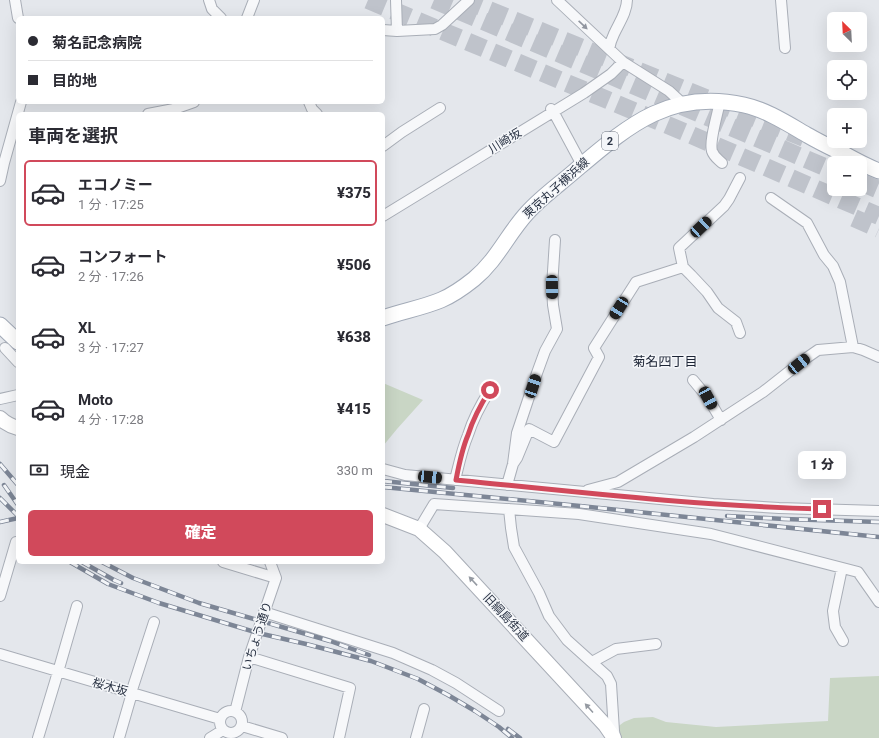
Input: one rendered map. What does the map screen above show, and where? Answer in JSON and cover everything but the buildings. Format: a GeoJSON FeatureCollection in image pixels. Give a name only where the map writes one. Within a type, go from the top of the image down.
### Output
{"type":"FeatureCollection","features":[{"type":"Feature","properties":{"kind":"main road","name":"東京丸子横浜線"},"geometry":{"type":"LineString","coordinates":[[385,317],[442,300],[475,278],[492,261],[526,213],[539,201],[612,139],[660,110],[694,102],[720,101],[743,104],[764,111],[814,139],[879,171]]}},
{"type":"Feature","properties":{"kind":"main road"},"geometry":{"type":"LineString","coordinates":[[0,325],[11,345]]}},
{"type":"Feature","properties":{"kind":"street"},"geometry":{"type":"LineString","coordinates":[[15,0],[18,16]]}},
{"type":"Feature","properties":{"kind":"street"},"geometry":{"type":"LineString","coordinates":[[209,0],[212,9],[219,16]]}},
{"type":"Feature","properties":{"kind":"street"},"geometry":{"type":"LineString","coordinates":[[248,16],[254,0]]}},
{"type":"Feature","properties":{"kind":"street"},"geometry":{"type":"LineString","coordinates":[[396,0],[397,31]]}},
{"type":"Feature","properties":{"kind":"street"},"geometry":{"type":"LineString","coordinates":[[385,30],[434,29],[442,25],[469,0]]}},
{"type":"Feature","properties":{"kind":"street"},"geometry":{"type":"LineString","coordinates":[[557,0],[623,62],[669,91],[683,104]]}},
{"type":"Feature","properties":{"kind":"street"},"geometry":{"type":"LineString","coordinates":[[608,49],[621,21],[627,5],[627,0]]}},
{"type":"Feature","properties":{"kind":"street"},"geometry":{"type":"LineString","coordinates":[[781,0],[785,48]]}},
{"type":"Feature","properties":{"kind":"street","name":"川崎坂"},"geometry":{"type":"LineString","coordinates":[[385,215],[552,110],[584,92],[610,74],[623,62]]}},
{"type":"Feature","properties":{"kind":"street"},"geometry":{"type":"LineString","coordinates":[[720,101],[711,143],[712,152],[722,163]]}},
{"type":"Feature","properties":{"kind":"street"},"geometry":{"type":"LineString","coordinates":[[154,112],[180,104]]}},
{"type":"Feature","properties":{"kind":"street"},"geometry":{"type":"LineString","coordinates":[[385,145],[440,108]]}},
{"type":"Feature","properties":{"kind":"street"},"geometry":{"type":"LineString","coordinates":[[552,110],[582,165]]}},
{"type":"Feature","properties":{"kind":"street"},"geometry":{"type":"LineString","coordinates":[[0,181],[15,132]]}},
{"type":"Feature","properties":{"kind":"street"},"geometry":{"type":"LineString","coordinates":[[740,178],[724,206],[679,248],[683,267],[707,292],[718,308],[736,322],[740,333]]}},
{"type":"Feature","properties":{"kind":"street"},"geometry":{"type":"LineString","coordinates":[[771,198],[807,223],[824,255],[832,266],[840,282],[853,347]]}},
{"type":"Feature","properties":{"kind":"street"},"geometry":{"type":"LineString","coordinates":[[507,485],[513,464],[517,433],[545,351],[557,329],[552,293],[555,240]]}},
{"type":"Feature","properties":{"kind":"street"},"geometry":{"type":"LineString","coordinates":[[513,464],[529,429],[554,442],[599,357],[594,348],[636,282],[683,267]]}},
{"type":"Feature","properties":{"kind":"street"},"geometry":{"type":"LineString","coordinates":[[11,345],[16,357]]}},
{"type":"Feature","properties":{"kind":"street"},"geometry":{"type":"LineString","coordinates":[[581,492],[618,482],[690,440],[763,392],[818,350],[853,347],[879,357]]}},
{"type":"Feature","properties":{"kind":"street"},"geometry":{"type":"LineString","coordinates":[[693,380],[708,398],[721,420]]}},
{"type":"Feature","properties":{"kind":"street"},"geometry":{"type":"LineString","coordinates":[[456,480],[461,455],[468,434],[475,416],[490,390]]}},
{"type":"Feature","properties":{"kind":"street"},"geometry":{"type":"LineString","coordinates":[[0,400],[16,396]]}},
{"type":"Feature","properties":{"kind":"street"},"geometry":{"type":"LineString","coordinates":[[0,418],[16,430]]}},
{"type":"Feature","properties":{"kind":"street"},"geometry":{"type":"LineString","coordinates":[[385,470],[405,475],[713,504],[779,508],[879,511]]}},
{"type":"Feature","properties":{"kind":"street"},"geometry":{"type":"LineString","coordinates":[[419,529],[434,504],[579,514],[711,534],[858,572],[879,602]]}},
{"type":"Feature","properties":{"kind":"street"},"geometry":{"type":"LineString","coordinates":[[509,509],[514,547],[536,587],[549,616],[567,640],[608,676],[611,684],[615,738]]}},
{"type":"Feature","properties":{"kind":"street","name":"旧綱島街道"},"geometry":{"type":"LineString","coordinates":[[385,516],[419,529],[445,552],[605,725],[615,738]]}},
{"type":"Feature","properties":{"kind":"street"},"geometry":{"type":"LineString","coordinates":[[0,596],[4,571],[16,542]]}},
{"type":"Feature","properties":{"kind":"street"},"geometry":{"type":"LineString","coordinates":[[230,564],[276,578]]}},
{"type":"Feature","properties":{"kind":"street"},"geometry":{"type":"LineString","coordinates":[[271,564],[276,578]]}},
{"type":"Feature","properties":{"kind":"street"},"geometry":{"type":"LineString","coordinates":[[842,568],[833,611],[836,627],[843,641]]}},
{"type":"Feature","properties":{"kind":"street","name":"いちょう通り"},"geometry":{"type":"LineString","coordinates":[[235,712],[250,657],[276,578]]}},
{"type":"Feature","properties":{"kind":"street"},"geometry":{"type":"LineString","coordinates":[[38,738],[77,606]]}},
{"type":"Feature","properties":{"kind":"street"},"geometry":{"type":"LineString","coordinates":[[264,612],[393,653],[432,670],[456,683],[499,711]]}},
{"type":"Feature","properties":{"kind":"street"},"geometry":{"type":"LineString","coordinates":[[119,738],[154,622]]}},
{"type":"Feature","properties":{"kind":"street"},"geometry":{"type":"LineString","coordinates":[[592,662],[616,649],[656,644]]}},
{"type":"Feature","properties":{"kind":"street","name":"桜木坂"},"geometry":{"type":"LineString","coordinates":[[0,654],[220,719]]}},
{"type":"Feature","properties":{"kind":"street"},"geometry":{"type":"LineString","coordinates":[[250,657],[350,688],[339,738]]}},
{"type":"Feature","properties":{"kind":"street"},"geometry":{"type":"LineString","coordinates":[[416,738],[424,709]]}},
{"type":"Feature","properties":{"kind":"street"},"geometry":{"type":"LineString","coordinates":[[240,732],[242,722],[241,716],[235,712],[228,711],[220,719],[220,725],[226,732],[232,734],[240,732],[282,738]]}},
{"type":"Feature","properties":{"kind":"street"},"geometry":{"type":"LineString","coordinates":[[210,738],[223,730]]}},
{"type":"Feature","properties":{"kind":"green space"},"geometry":{"type":"Polygon","coordinates":[[[385,384],[423,400],[385,444],[385,384]]]}},
{"type":"Feature","properties":{"kind":"green space"},"geometry":{"type":"Polygon","coordinates":[[[879,676],[879,738],[619,738],[616,728],[624,722],[634,718],[653,717],[666,722],[716,727],[828,721],[830,678],[879,676]]]}},
{"type":"Feature","properties":{"kind":"tunnel"},"geometry":{"type":"LineString","coordinates":[[368,0],[689,134],[879,216]]}},
{"type":"Feature","properties":{"kind":"tunnel"},"geometry":{"type":"LineString","coordinates":[[434,0],[827,168]]}},
{"type":"Feature","properties":{"kind":"tunnel"},"geometry":{"type":"LineString","coordinates":[[464,0],[804,138]]}},
{"type":"Feature","properties":{"kind":"tunnel"},"geometry":{"type":"LineString","coordinates":[[867,185],[879,190]]}},
{"type":"Feature","properties":{"kind":"tunnel"},"geometry":{"type":"LineString","coordinates":[[854,218],[879,229]]}},
{"type":"Feature","properties":{"kind":"railway"},"geometry":{"type":"LineString","coordinates":[[0,464],[16,483]]}},
{"type":"Feature","properties":{"kind":"railway"},"geometry":{"type":"LineString","coordinates":[[385,481],[453,488]]}},
{"type":"Feature","properties":{"kind":"railway"},"geometry":{"type":"LineString","coordinates":[[4,485],[16,502]]}},
{"type":"Feature","properties":{"kind":"railway"},"geometry":{"type":"LineString","coordinates":[[385,487],[879,537]]}},
{"type":"Feature","properties":{"kind":"railway"},"geometry":{"type":"LineString","coordinates":[[0,498],[16,514]]}},
{"type":"Feature","properties":{"kind":"railway"},"geometry":{"type":"LineString","coordinates":[[727,516],[879,522]]}},
{"type":"Feature","properties":{"kind":"railway"},"geometry":{"type":"LineString","coordinates":[[0,522],[16,518]]}},
{"type":"Feature","properties":{"kind":"railway"},"geometry":{"type":"LineString","coordinates":[[73,564],[108,584],[159,603],[258,633],[371,661],[418,679],[475,711],[499,727],[512,738]]}},
{"type":"Feature","properties":{"kind":"railway"},"geometry":{"type":"LineString","coordinates":[[86,564],[121,583]]}},
{"type":"Feature","properties":{"kind":"railway"},"geometry":{"type":"LineString","coordinates":[[106,564],[133,578],[199,603],[330,641],[369,655]]}},
{"type":"Feature","properties":{"kind":"railway"},"geometry":{"type":"LineString","coordinates":[[508,729],[520,738]]}},
{"type":"Feature","properties":{"kind":"district","name":"菊名四丁目"},"geometry":{"type":"Point","coordinates":[665,361]}},
{"type":"Feature","properties":{"kind":"route"},"geometry":{"type":"LineString","coordinates":[[490,390],[475,416],[468,434],[461,455],[456,480],[713,504],[822,509]]}}]}
